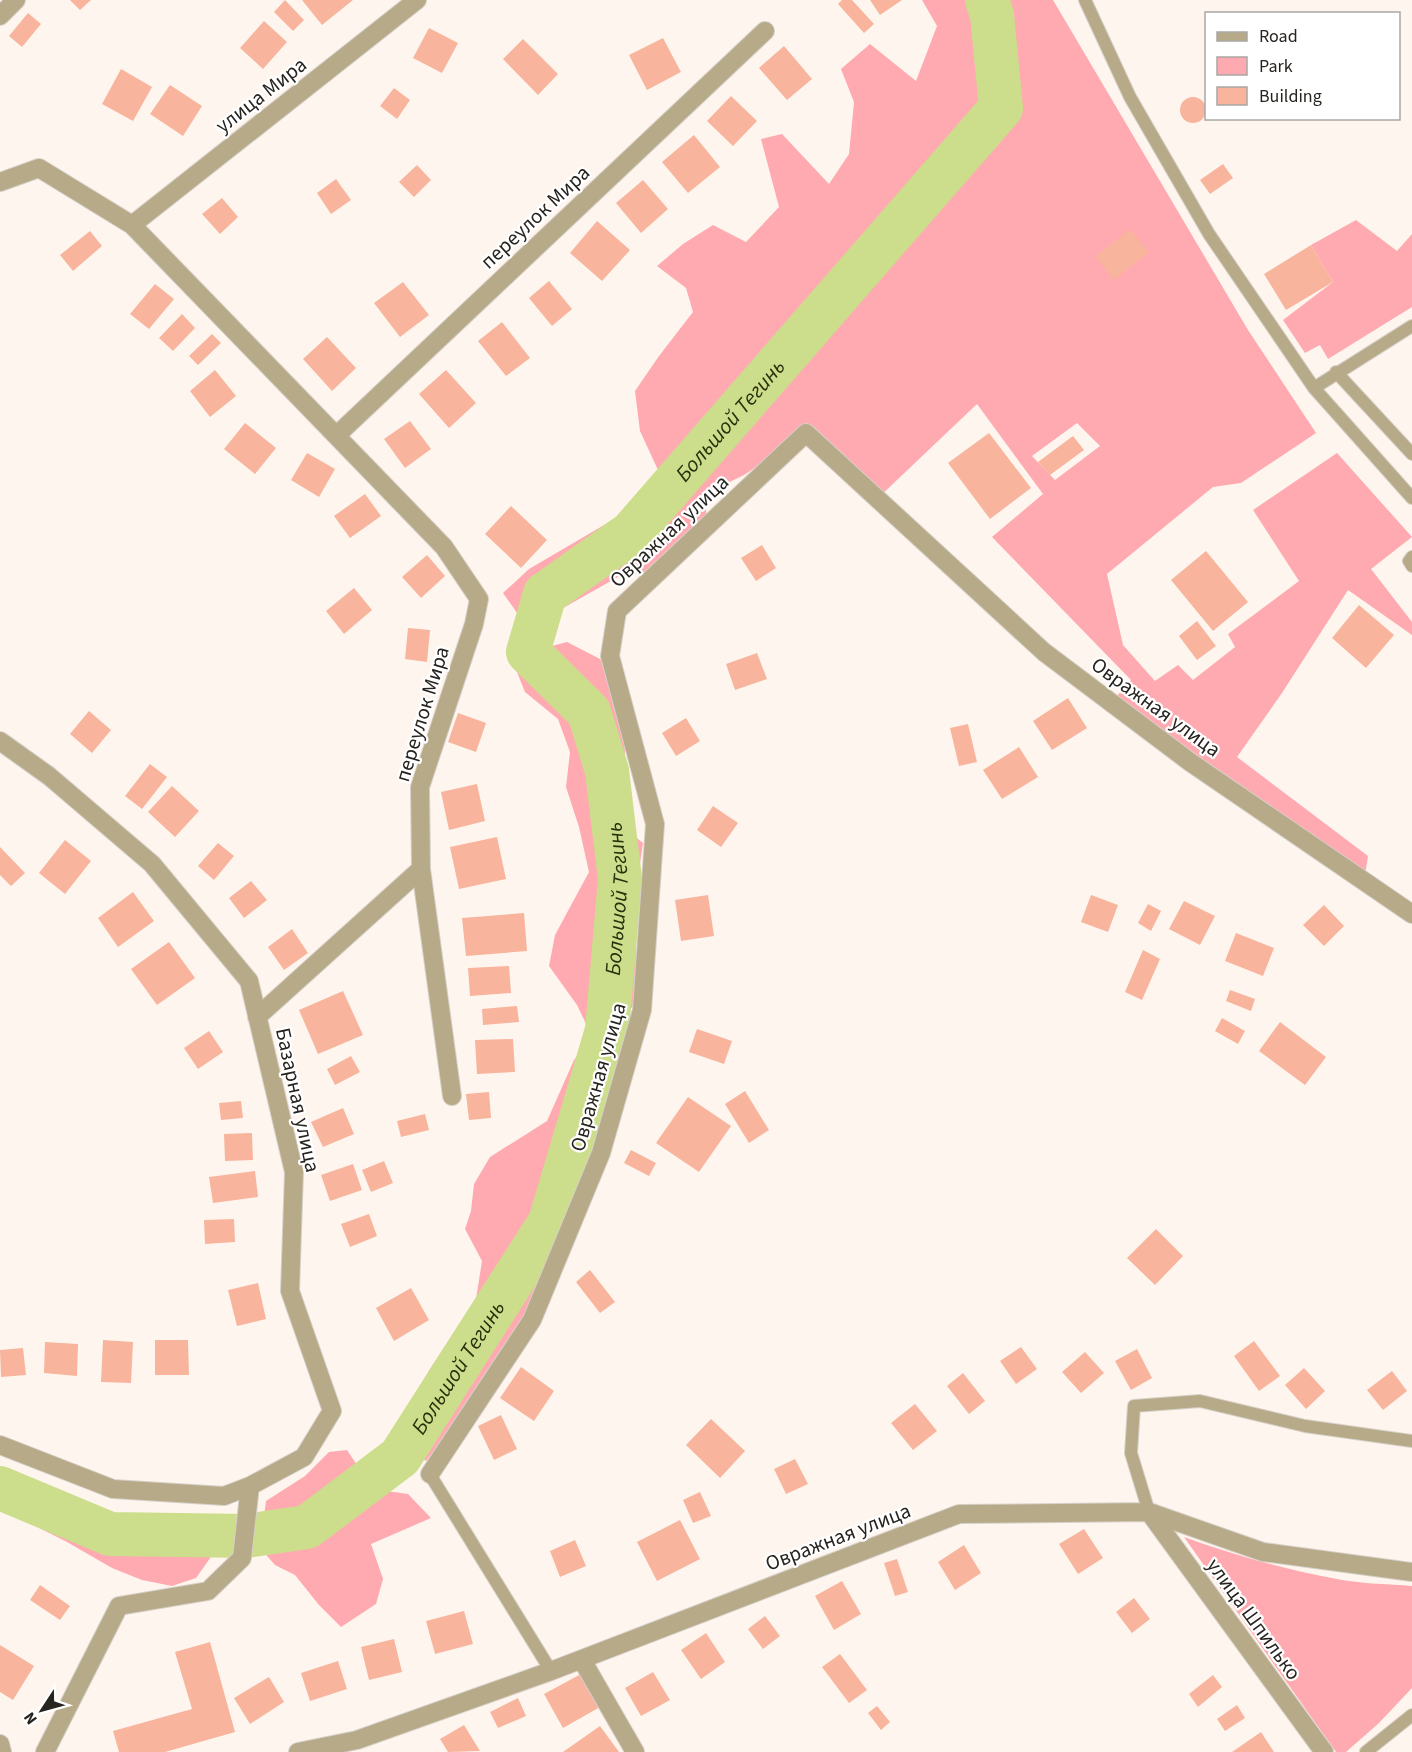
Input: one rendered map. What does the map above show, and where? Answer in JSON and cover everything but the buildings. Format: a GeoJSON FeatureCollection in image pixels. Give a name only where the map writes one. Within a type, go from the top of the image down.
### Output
{"type":"FeatureCollection","features":[{"type":"Feature","properties":{"kind":"street"},"geometry":{"type":"LineString","coordinates":[[0,16],[16,0]]}},
{"type":"Feature","properties":{"kind":"street","name":"улица Мира"},"geometry":{"type":"LineString","coordinates":[[132,225],[417,0]]}},
{"type":"Feature","properties":{"kind":"street","name":"переулок Мира"},"geometry":{"type":"LineString","coordinates":[[337,435],[765,31]]}},
{"type":"Feature","properties":{"kind":"street","name":"переулок Мира"},"geometry":{"type":"LineString","coordinates":[[0,182],[39,168],[132,225],[444,547],[479,598],[474,624],[420,787],[421,869],[452,1096]]}},
{"type":"Feature","properties":{"kind":"street","name":"Овражная улица"},"geometry":{"type":"LineString","coordinates":[[429,1473],[532,1320],[601,1153],[642,1010],[655,824],[610,656],[616,611],[806,434],[1044,652],[1190,762],[1412,914]]}},
{"type":"Feature","properties":{"kind":"street","name":"Базарная улица"},"geometry":{"type":"LineString","coordinates":[[0,741],[49,776],[152,864],[249,981],[294,1172],[291,1291],[332,1411],[304,1456],[250,1487],[224,1496],[113,1489],[0,1445]]}},
{"type":"Feature","properties":{"kind":"street"},"geometry":{"type":"LineString","coordinates":[[257,1017],[421,869]]}},
{"type":"Feature","properties":{"kind":"street"},"geometry":{"type":"LineString","coordinates":[[45,1752],[119,1606],[208,1591],[242,1558],[250,1487]]}},
{"type":"Feature","properties":{"kind":"street","name":"Овражная улица"},"geometry":{"type":"LineString","coordinates":[[298,1752],[357,1740],[582,1660],[959,1514],[1149,1512],[1263,1552],[1412,1572]]}},
{"type":"Feature","properties":{"kind":"street","name":"улица Шпилько"},"geometry":{"type":"LineString","coordinates":[[1149,1512],[1324,1752]]}},
{"type":"Feature","properties":{"kind":"street"},"geometry":{"type":"LineString","coordinates":[[582,1660],[634,1752]]}},
{"type":"Feature","properties":{"kind":"street"},"geometry":{"type":"LineString","coordinates":[[0,1744],[2,1752]]}},
{"type":"Feature","properties":{"kind":"lane"},"geometry":{"type":"LineString","coordinates":[[1085,0],[1130,97],[1209,234],[1314,387],[1412,498]]}},
{"type":"Feature","properties":{"kind":"lane"},"geometry":{"type":"LineString","coordinates":[[1314,387],[1412,326]]}},
{"type":"Feature","properties":{"kind":"lane"},"geometry":{"type":"LineString","coordinates":[[1336,372],[1412,453]]}},
{"type":"Feature","properties":{"kind":"lane"},"geometry":{"type":"LineString","coordinates":[[1412,557],[1409,561],[1412,566]]}},
{"type":"Feature","properties":{"kind":"lane"},"geometry":{"type":"LineString","coordinates":[[1149,1512],[1131,1453],[1134,1406],[1200,1401],[1305,1426],[1412,1441]]}},
{"type":"Feature","properties":{"kind":"lane"},"geometry":{"type":"LineString","coordinates":[[429,1473],[551,1671]]}},
{"type":"Feature","properties":{"kind":"lane"},"geometry":{"type":"LineString","coordinates":[[1366,1752],[1412,1715]]}},
{"type":"Feature","properties":{"kind":"green space"},"geometry":{"type":"Polygon","coordinates":[[[922,0],[1053,0],[1248,330],[1316,433],[1241,483],[1213,487],[1107,574],[1123,645],[1155,681],[1178,665],[1193,680],[1235,647],[1228,634],[1299,581],[1253,510],[1337,453],[1412,537],[1371,569],[1412,622],[1412,635],[1348,590],[1282,693],[1237,757],[1368,856],[1365,875],[1116,697],[1131,680],[992,537],[1043,494],[977,404],[877,499],[806,434],[744,475],[705,494],[707,527],[662,569],[618,577],[556,612],[522,620],[503,593],[529,569],[616,518],[658,470],[640,431],[635,391],[693,312],[686,288],[657,266],[683,244],[713,225],[746,242],[779,207],[761,139],[782,134],[829,184],[849,154],[854,102],[841,69],[870,44],[916,81],[937,26],[922,0]],[[1077,423],[1032,456],[1055,480],[1100,446],[1077,423]]]}},
{"type":"Feature","properties":{"kind":"green space"},"geometry":{"type":"Polygon","coordinates":[[[1356,220],[1397,251],[1412,234],[1412,307],[1328,359],[1320,345],[1305,353],[1283,320],[1333,282],[1311,245],[1356,220]]]}},
{"type":"Feature","properties":{"kind":"green space"},"geometry":{"type":"Polygon","coordinates":[[[567,642],[602,660],[625,732],[624,828],[643,843],[636,890],[636,1003],[621,1019],[588,1028],[577,1005],[549,966],[555,935],[589,872],[579,827],[566,787],[570,752],[558,719],[525,692],[511,657],[567,642]]]}},
{"type":"Feature","properties":{"kind":"green space"},"geometry":{"type":"Polygon","coordinates":[[[587,1044],[607,1078],[607,1098],[582,1178],[522,1325],[451,1430],[426,1461],[411,1450],[430,1421],[417,1394],[430,1369],[476,1299],[482,1261],[465,1229],[471,1211],[474,1184],[490,1157],[547,1121],[574,1060],[587,1044]]]}},
{"type":"Feature","properties":{"kind":"green space"},"geometry":{"type":"Polygon","coordinates":[[[347,1450],[357,1465],[349,1483],[371,1489],[408,1494],[431,1518],[371,1544],[383,1579],[376,1604],[341,1627],[319,1605],[295,1575],[275,1565],[260,1548],[266,1501],[305,1476],[329,1452],[347,1450]]]}},
{"type":"Feature","properties":{"kind":"green space"},"geometry":{"type":"Polygon","coordinates":[[[0,1468],[11,1476],[58,1496],[126,1519],[175,1520],[218,1547],[196,1578],[172,1586],[142,1580],[112,1568],[0,1508],[0,1468]]]}},
{"type":"Feature","properties":{"kind":"green space"},"geometry":{"type":"Polygon","coordinates":[[[1184,1537],[1243,1556],[1322,1576],[1359,1582],[1412,1586],[1412,1688],[1379,1723],[1346,1752],[1336,1752],[1184,1537]]]}},
{"type":"Feature","properties":{"kind":"waterway","name":"Большой Тегинь"},"geometry":{"type":"LineString","coordinates":[[0,1488],[110,1534],[246,1536],[307,1527],[400,1457],[550,1222],[607,1030],[620,879],[607,771],[589,712],[528,652],[545,594],[631,533],[1001,108],[992,15],[987,0]]}}]}
